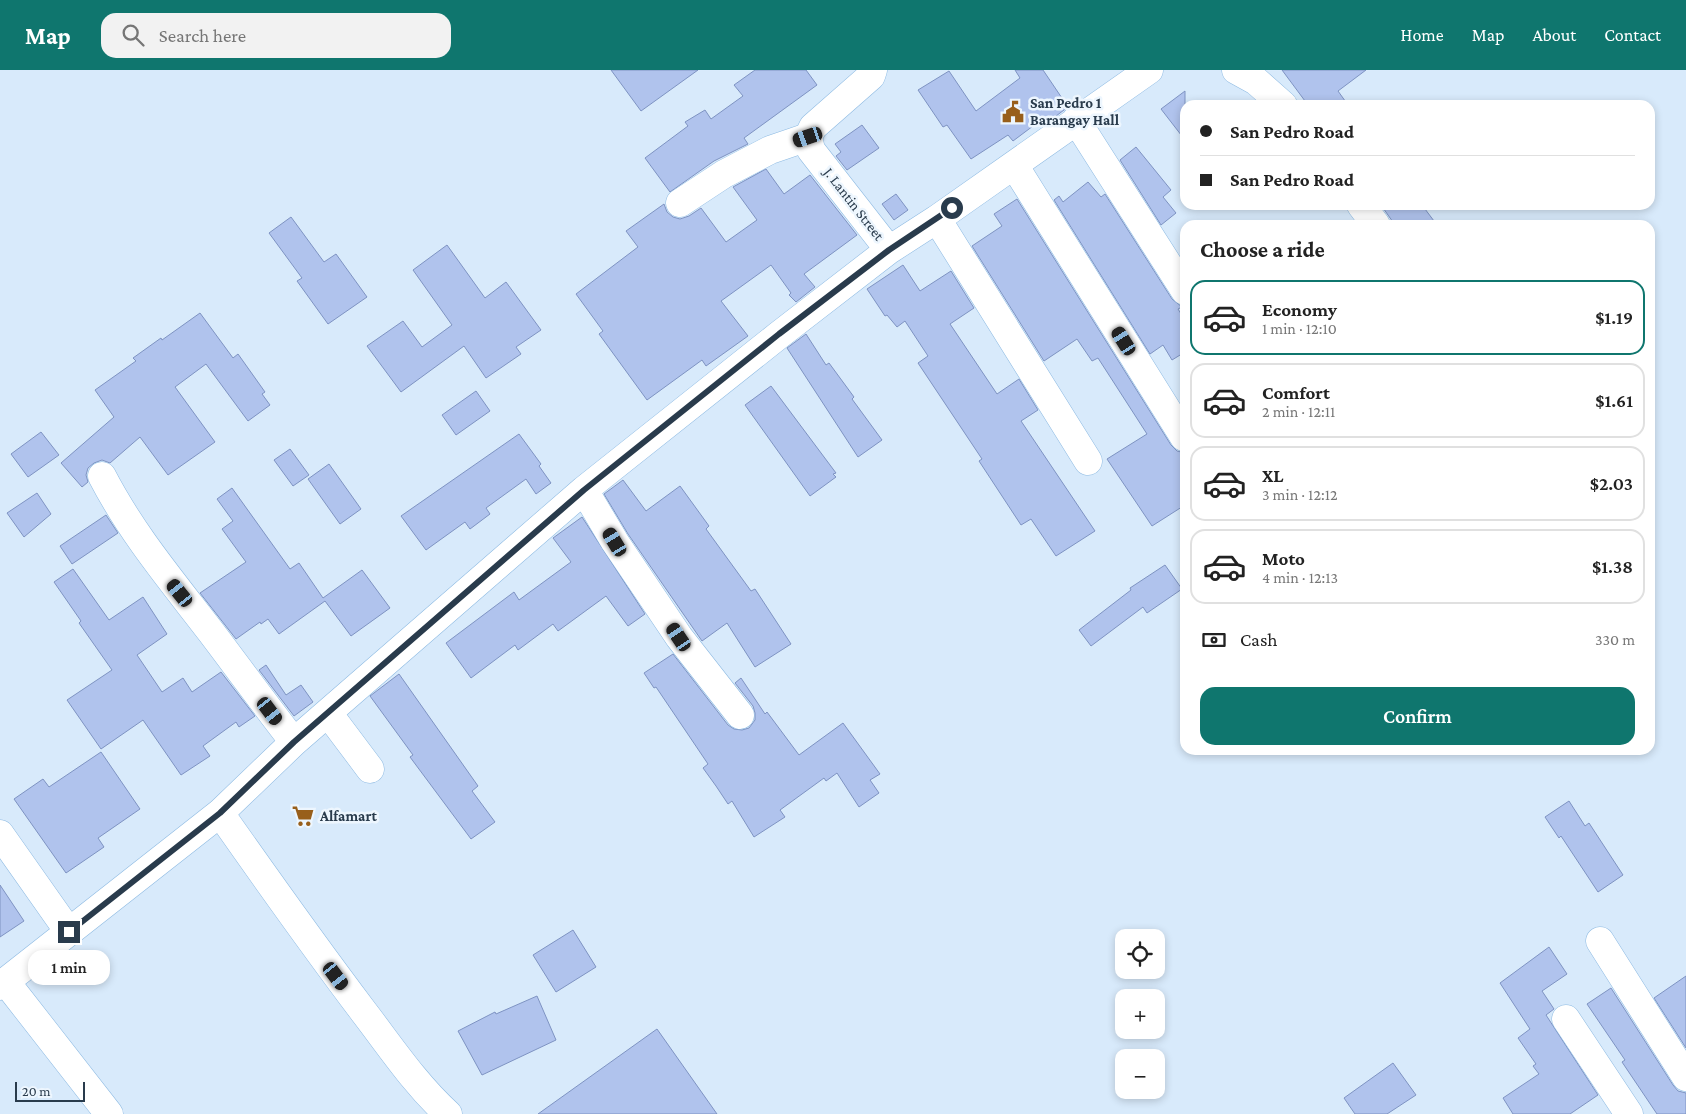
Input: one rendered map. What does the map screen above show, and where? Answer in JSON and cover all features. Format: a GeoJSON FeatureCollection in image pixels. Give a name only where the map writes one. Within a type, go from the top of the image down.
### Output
{"type":"FeatureCollection","features":[{"type":"Feature","properties":{"kind":"street"},"geometry":{"type":"LineString","coordinates":[[680,203],[724,174],[770,150],[808,137],[813,127],[872,76],[873,70]]}},
{"type":"Feature","properties":{"kind":"street"},"geometry":{"type":"LineString","coordinates":[[109,1114],[3,984],[220,813],[294,742],[584,490],[779,334],[889,250],[937,219],[1149,70]]}},
{"type":"Feature","properties":{"kind":"street"},"geometry":{"type":"LineString","coordinates":[[1236,70],[1256,81],[1277,100]]}},
{"type":"Feature","properties":{"kind":"street"},"geometry":{"type":"LineString","coordinates":[[1076,120],[1180,283]]}},
{"type":"Feature","properties":{"kind":"street","name":"J. Lantin Street"},"geometry":{"type":"LineString","coordinates":[[808,137],[811,150],[889,250]]}},
{"type":"Feature","properties":{"kind":"street"},"geometry":{"type":"LineString","coordinates":[[1014,165],[1180,432]]}},
{"type":"Feature","properties":{"kind":"street"},"geometry":{"type":"LineString","coordinates":[[937,219],[1088,461]]}},
{"type":"Feature","properties":{"kind":"street"},"geometry":{"type":"LineString","coordinates":[[102,476],[117,505],[160,568],[294,742]]}},
{"type":"Feature","properties":{"kind":"street"},"geometry":{"type":"LineString","coordinates":[[584,490],[615,542],[679,637],[740,715]]}},
{"type":"Feature","properties":{"kind":"street"},"geometry":{"type":"LineString","coordinates":[[328,713],[370,769]]}},
{"type":"Feature","properties":{"kind":"street"},"geometry":{"type":"LineString","coordinates":[[220,813],[313,945],[400,1061],[436,1103],[448,1114]]}},
{"type":"Feature","properties":{"kind":"street"},"geometry":{"type":"LineString","coordinates":[[0,834],[69,932]]}},
{"type":"Feature","properties":{"kind":"street"},"geometry":{"type":"LineString","coordinates":[[1600,941],[1686,1077]]}},
{"type":"Feature","properties":{"kind":"street"},"geometry":{"type":"LineString","coordinates":[[1566,1018],[1628,1114]]}},
{"type":"Feature","properties":{"kind":"building"},"geometry":{"type":"Polygon","coordinates":[[[611,70],[698,70],[641,111],[611,70]]]}},
{"type":"Feature","properties":{"kind":"building"},"geometry":{"type":"Polygon","coordinates":[[[755,70],[806,70],[817,85],[744,138],[748,144],[714,161],[670,192],[645,158],[688,126],[685,122],[705,110],[711,119],[743,96],[734,85],[755,70]]]}},
{"type":"Feature","properties":{"kind":"building"},"geometry":{"type":"Polygon","coordinates":[[[1015,70],[1043,70],[1068,107],[1048,122],[1045,117],[1013,141],[1008,135],[971,159],[947,125],[943,127],[918,90],[949,71],[976,111],[1020,78],[1015,70]]]}},
{"type":"Feature","properties":{"kind":"building"},"geometry":{"type":"Polygon","coordinates":[[[1282,70],[1366,70],[1338,91],[1344,100],[1304,100],[1282,70]]]}},
{"type":"Feature","properties":{"kind":"building"},"geometry":{"type":"Polygon","coordinates":[[[1185,91],[1185,100],[1180,100],[1180,134],[1161,109],[1185,91]]]}},
{"type":"Feature","properties":{"kind":"building"},"geometry":{"type":"Polygon","coordinates":[[[862,125],[879,148],[847,170],[836,156],[841,152],[835,144],[862,125]]]}},
{"type":"Feature","properties":{"kind":"building"},"geometry":{"type":"Polygon","coordinates":[[[1136,147],[1171,190],[1163,197],[1176,213],[1161,225],[1120,160],[1136,147]]]}},
{"type":"Feature","properties":{"kind":"building"},"geometry":{"type":"Polygon","coordinates":[[[766,169],[784,194],[810,175],[857,235],[804,274],[815,287],[796,302],[789,295],[791,293],[771,265],[721,301],[748,336],[706,366],[702,360],[647,400],[599,334],[603,331],[576,294],[638,247],[626,231],[664,204],[667,212],[673,217],[680,219],[689,216],[701,208],[726,242],[757,220],[733,187],[766,169]]]}},
{"type":"Feature","properties":{"kind":"building"},"geometry":{"type":"Polygon","coordinates":[[[1088,182],[1101,197],[1105,194],[1172,299],[1180,305],[1178,309],[1180,312],[1180,355],[1172,360],[1163,345],[1150,354],[1054,200],[1059,196],[1063,202],[1088,182]]]}},
{"type":"Feature","properties":{"kind":"building"},"geometry":{"type":"Polygon","coordinates":[[[896,194],[908,210],[894,220],[882,204],[896,194]]]}},
{"type":"Feature","properties":{"kind":"building"},"geometry":{"type":"Polygon","coordinates":[[[1017,199],[1171,445],[1180,452],[1180,508],[1152,526],[1107,459],[1147,434],[1098,358],[1092,361],[1077,339],[1044,361],[972,246],[1002,226],[994,214],[1017,199]]]}},
{"type":"Feature","properties":{"kind":"building"},"geometry":{"type":"Polygon","coordinates":[[[1384,210],[1426,210],[1433,220],[1392,220],[1384,210]]]}},
{"type":"Feature","properties":{"kind":"building"},"geometry":{"type":"Polygon","coordinates":[[[291,217],[324,262],[336,254],[367,297],[328,324],[297,281],[302,278],[269,233],[291,217]]]}},
{"type":"Feature","properties":{"kind":"building"},"geometry":{"type":"Polygon","coordinates":[[[447,245],[485,298],[506,282],[541,330],[516,347],[521,354],[486,378],[464,346],[401,392],[367,346],[403,321],[422,347],[452,325],[413,270],[447,245]]]}},
{"type":"Feature","properties":{"kind":"building"},"geometry":{"type":"Polygon","coordinates":[[[903,265],[920,291],[951,271],[974,308],[950,324],[997,394],[1019,379],[1038,410],[1021,421],[1095,531],[1056,556],[1031,519],[1021,525],[979,461],[982,459],[918,363],[928,356],[905,321],[897,327],[887,315],[885,316],[867,289],[903,265]]]}},
{"type":"Feature","properties":{"kind":"building"},"geometry":{"type":"Polygon","coordinates":[[[200,313],[233,358],[238,354],[265,392],[262,394],[270,405],[248,421],[206,364],[175,387],[215,442],[168,475],[140,437],[110,463],[102,460],[88,468],[86,475],[88,482],[82,487],[61,463],[114,417],[95,390],[136,361],[133,358],[200,313]]]}},
{"type":"Feature","properties":{"kind":"building"},"geometry":{"type":"Polygon","coordinates":[[[806,334],[826,365],[829,363],[854,397],[852,399],[882,440],[858,457],[787,348],[806,334]]]}},
{"type":"Feature","properties":{"kind":"building"},"geometry":{"type":"Polygon","coordinates":[[[771,386],[836,473],[833,474],[836,477],[810,496],[745,405],[771,386]]]}},
{"type":"Feature","properties":{"kind":"building"},"geometry":{"type":"Polygon","coordinates":[[[476,391],[490,411],[456,435],[442,415],[476,391]]]}},
{"type":"Feature","properties":{"kind":"building"},"geometry":{"type":"Polygon","coordinates":[[[41,432],[59,455],[28,477],[11,454],[41,432]]]}},
{"type":"Feature","properties":{"kind":"building"},"geometry":{"type":"Polygon","coordinates":[[[519,434],[541,464],[539,466],[551,483],[536,494],[526,479],[486,508],[490,514],[470,529],[465,522],[426,550],[401,516],[519,434]]]}},
{"type":"Feature","properties":{"kind":"building"},"geometry":{"type":"Polygon","coordinates":[[[290,449],[309,475],[293,486],[274,460],[290,449]]]}},
{"type":"Feature","properties":{"kind":"building"},"geometry":{"type":"Polygon","coordinates":[[[329,464],[361,509],[340,524],[308,479],[329,464]]]}},
{"type":"Feature","properties":{"kind":"building"},"geometry":{"type":"Polygon","coordinates":[[[623,480],[646,511],[680,486],[709,526],[706,529],[751,591],[755,589],[791,644],[755,667],[727,623],[702,641],[628,534],[604,494],[623,480]]]}},
{"type":"Feature","properties":{"kind":"building"},"geometry":{"type":"Polygon","coordinates":[[[232,488],[290,569],[299,563],[323,598],[362,570],[390,608],[351,636],[325,601],[279,634],[268,619],[261,624],[260,622],[236,639],[200,593],[246,562],[222,529],[233,521],[217,499],[232,488]]]}},
{"type":"Feature","properties":{"kind":"building"},"geometry":{"type":"Polygon","coordinates":[[[37,493],[51,514],[24,537],[7,513],[37,493]]]}},
{"type":"Feature","properties":{"kind":"building"},"geometry":{"type":"Polygon","coordinates":[[[106,515],[118,533],[72,564],[60,546],[106,515]]]}},
{"type":"Feature","properties":{"kind":"building"},"geometry":{"type":"Polygon","coordinates":[[[582,517],[645,614],[628,626],[606,596],[558,631],[553,624],[518,650],[515,645],[471,678],[446,643],[514,592],[519,600],[571,562],[553,538],[582,517]]]}},
{"type":"Feature","properties":{"kind":"building"},"geometry":{"type":"Polygon","coordinates":[[[1165,565],[1180,586],[1180,590],[1147,613],[1143,607],[1091,646],[1079,630],[1131,590],[1130,588],[1165,565]]]}},
{"type":"Feature","properties":{"kind":"building"},"geometry":{"type":"Polygon","coordinates":[[[73,569],[109,620],[143,597],[167,634],[137,655],[162,692],[183,678],[192,692],[221,672],[255,716],[239,727],[236,722],[203,746],[210,756],[181,775],[143,720],[101,749],[67,700],[112,670],[79,623],[81,621],[54,582],[73,569]]]}},
{"type":"Feature","properties":{"kind":"building"},"geometry":{"type":"Polygon","coordinates":[[[673,654],[728,725],[734,729],[742,730],[749,728],[755,720],[753,706],[735,683],[741,678],[765,714],[767,712],[799,755],[843,723],[880,774],[870,780],[879,793],[859,807],[837,773],[826,781],[824,778],[780,810],[785,817],[754,837],[732,801],[728,804],[703,768],[708,764],[656,687],[654,688],[644,673],[673,654]]]}},
{"type":"Feature","properties":{"kind":"building"},"geometry":{"type":"Polygon","coordinates":[[[266,665],[286,695],[301,685],[313,702],[294,716],[259,670],[266,665]]]}},
{"type":"Feature","properties":{"kind":"building"},"geometry":{"type":"Polygon","coordinates":[[[399,674],[478,786],[472,791],[495,822],[471,839],[410,757],[413,755],[370,696],[399,674]]]}},
{"type":"Feature","properties":{"kind":"building"},"geometry":{"type":"Polygon","coordinates":[[[101,752],[140,809],[98,838],[104,847],[66,873],[14,799],[43,779],[49,787],[101,752]]]}},
{"type":"Feature","properties":{"kind":"building"},"geometry":{"type":"Polygon","coordinates":[[[1569,801],[1585,826],[1589,823],[1623,875],[1598,892],[1561,836],[1559,838],[1545,817],[1569,801]]]}},
{"type":"Feature","properties":{"kind":"building"},"geometry":{"type":"Polygon","coordinates":[[[0,885],[24,921],[0,937],[0,885]]]}},
{"type":"Feature","properties":{"kind":"building"},"geometry":{"type":"Polygon","coordinates":[[[573,930],[596,967],[556,992],[533,955],[573,930]]]}},
{"type":"Feature","properties":{"kind":"building"},"geometry":{"type":"Polygon","coordinates":[[[1549,947],[1567,974],[1542,991],[1554,1009],[1546,1015],[1598,1095],[1570,1114],[1513,1114],[1503,1098],[1539,1074],[1533,1066],[1536,1064],[1518,1038],[1530,1029],[1500,983],[1549,947]]]}},
{"type":"Feature","properties":{"kind":"building"},"geometry":{"type":"Polygon","coordinates":[[[1686,976],[1686,1048],[1654,998],[1686,976]]]}},
{"type":"Feature","properties":{"kind":"building"},"geometry":{"type":"Polygon","coordinates":[[[1611,988],[1673,1085],[1678,1091],[1686,1093],[1686,1114],[1657,1114],[1622,1062],[1625,1060],[1587,1004],[1611,988]]]}},
{"type":"Feature","properties":{"kind":"building"},"geometry":{"type":"Polygon","coordinates":[[[537,996],[556,1040],[482,1075],[458,1031],[495,1012],[496,1014],[537,996]]]}},
{"type":"Feature","properties":{"kind":"building"},"geometry":{"type":"Polygon","coordinates":[[[657,1029],[717,1114],[538,1114],[657,1029]]]}},
{"type":"Feature","properties":{"kind":"building"},"geometry":{"type":"Polygon","coordinates":[[[1393,1063],[1416,1095],[1387,1114],[1355,1114],[1344,1098],[1393,1063]]]}},
{"type":"Feature","properties":{"kind":"place","name":"San Pedro 1 Barangay Hall"},"geometry":{"type":"Point","coordinates":[1013,112]}},
{"type":"Feature","properties":{"kind":"place","name":"Alfamart"},"geometry":{"type":"Point","coordinates":[303,816]}},
{"type":"Feature","properties":{"kind":"route"},"geometry":{"type":"LineString","coordinates":[[69,932],[220,813],[294,742],[584,490],[779,334],[889,250],[952,208]]}}]}
